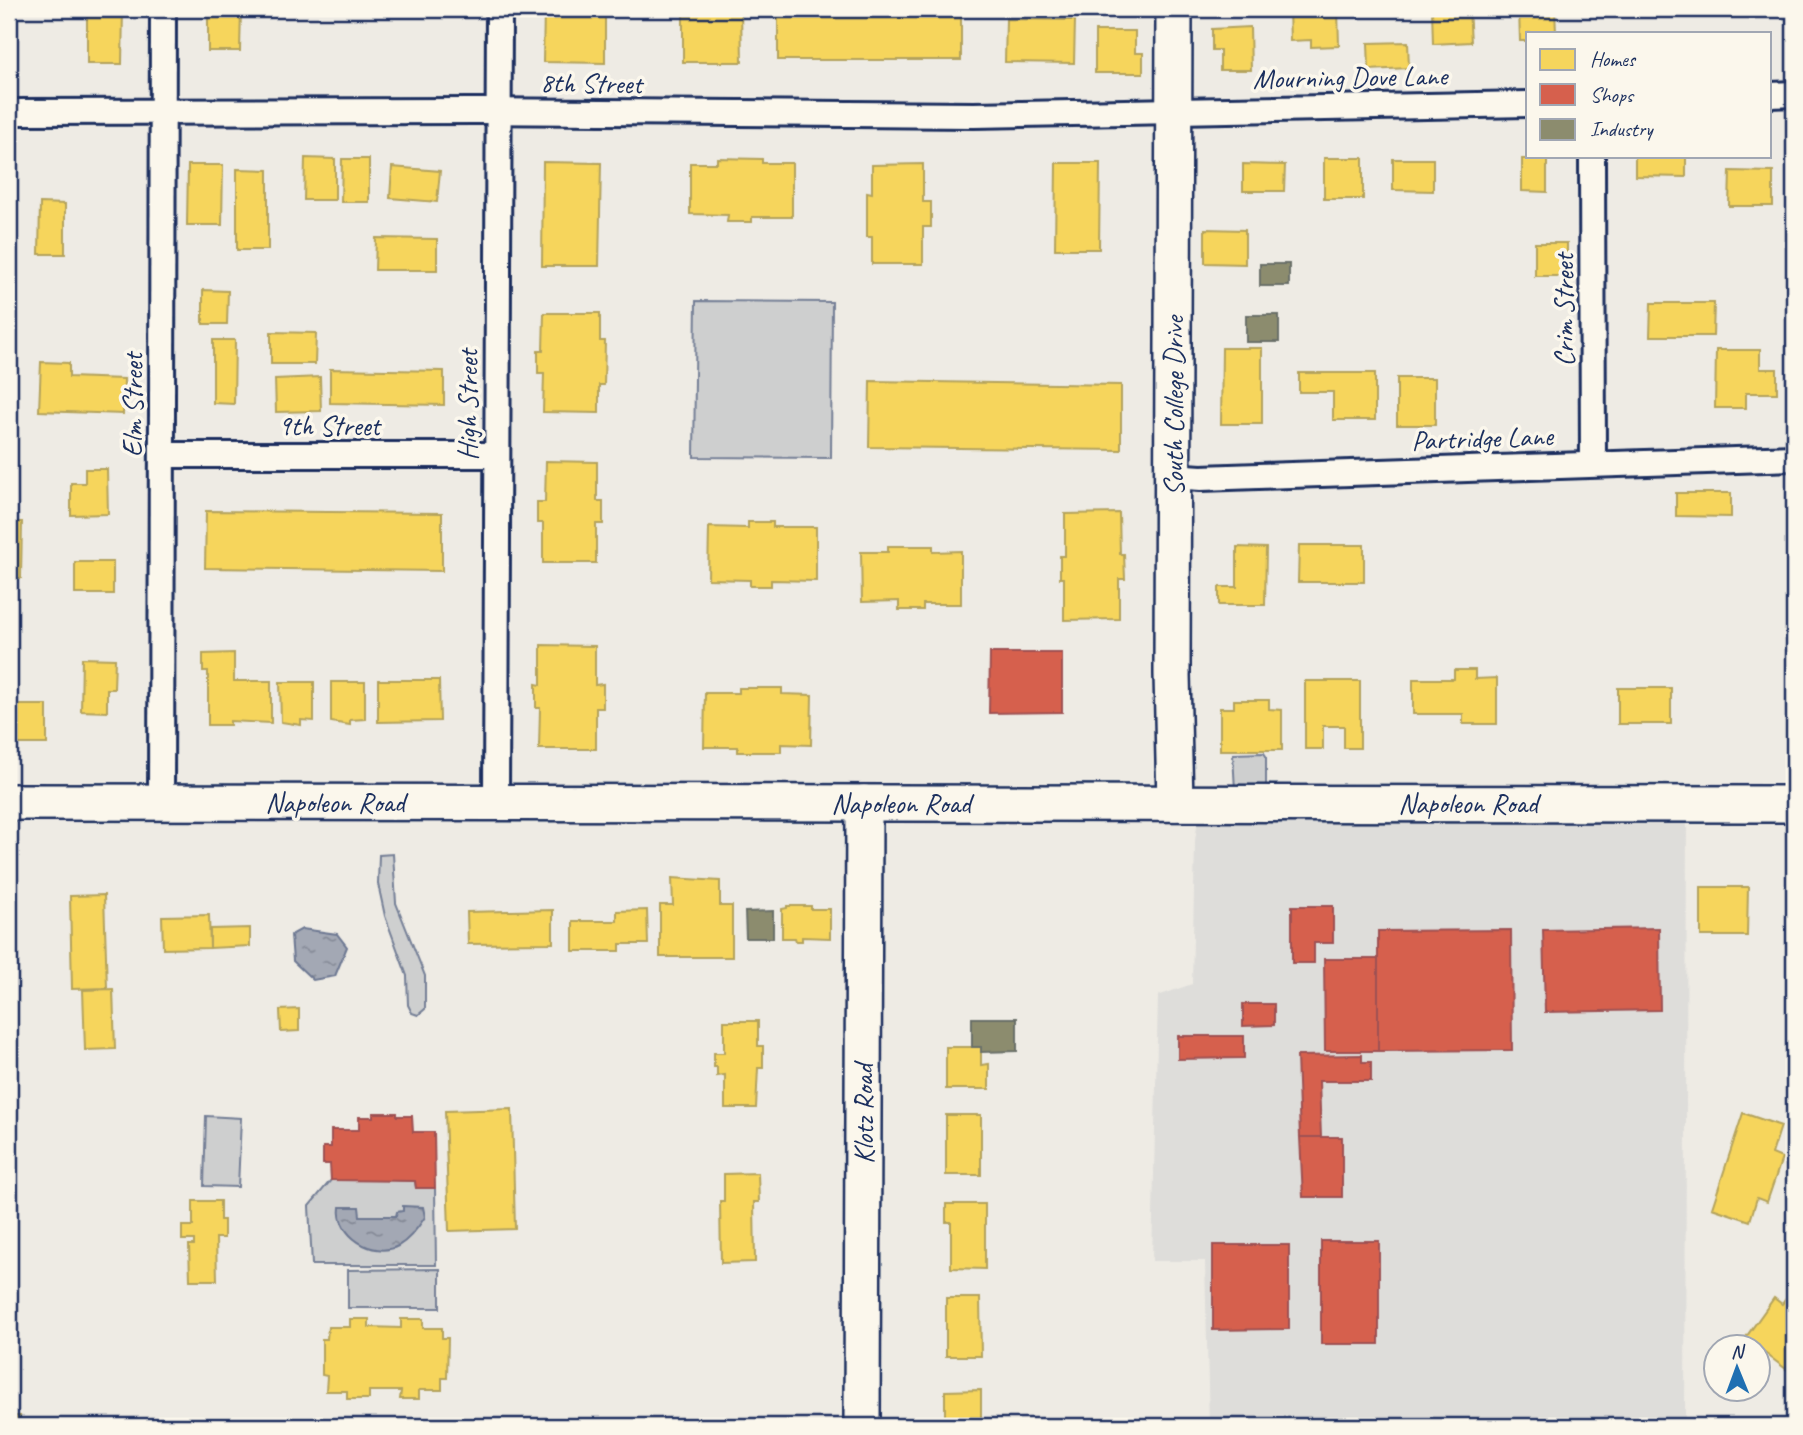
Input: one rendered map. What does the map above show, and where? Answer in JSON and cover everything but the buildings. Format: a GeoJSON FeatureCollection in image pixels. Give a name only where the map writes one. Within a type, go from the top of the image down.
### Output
{"type":"FeatureCollection","features":[{"type":"Feature","properties":{"kind":"main road","name":"South College Drive"},"geometry":{"type":"LineString","coordinates":[[1174,9],[1172,674],[1175,803]]}},
{"type":"Feature","properties":{"kind":"main road","name":"Napoleon Road"},"geometry":{"type":"LineString","coordinates":[[9,802],[1794,804]]}},
{"type":"Feature","properties":{"kind":"main road","name":"Klotz Road"},"geometry":{"type":"LineString","coordinates":[[862,1426],[864,803]]}},
{"type":"Feature","properties":{"kind":"street","name":"Elm Street"},"geometry":{"type":"LineString","coordinates":[[161,802],[163,9]]}},
{"type":"Feature","properties":{"kind":"street","name":"High Street"},"geometry":{"type":"LineString","coordinates":[[496,802],[499,9]]}},
{"type":"Feature","properties":{"kind":"street"},"geometry":{"type":"LineString","coordinates":[[1772,95],[1794,94]]}},
{"type":"Feature","properties":{"kind":"street","name":"Mourning Dove Lane"},"geometry":{"type":"LineString","coordinates":[[1173,110],[1526,104]]}},
{"type":"Feature","properties":{"kind":"street","name":"8th Street"},"geometry":{"type":"LineString","coordinates":[[9,112],[498,111],[974,115],[1173,110]]}},
{"type":"Feature","properties":{"kind":"street","name":"Crim Street"},"geometry":{"type":"LineString","coordinates":[[1592,158],[1593,463]]}},
{"type":"Feature","properties":{"kind":"street","name":"9th Street"},"geometry":{"type":"LineString","coordinates":[[162,455],[497,455]]}},
{"type":"Feature","properties":{"kind":"street","name":"Partridge Lane"},"geometry":{"type":"LineString","coordinates":[[1173,476],[1201,478],[1794,458]]}},
{"type":"Feature","properties":{"kind":"shaded area"},"geometry":{"type":"Polygon","coordinates":[[[696,301],[832,302],[831,458],[694,457],[696,301]]]}},
{"type":"Feature","properties":{"kind":"shaded area"},"geometry":{"type":"Polygon","coordinates":[[[1264,753],[1266,785],[1263,789],[1235,790],[1233,754],[1264,753]]]}},
{"type":"Feature","properties":{"kind":"shaded area"},"geometry":{"type":"Polygon","coordinates":[[[1200,803],[1687,804],[1685,1426],[1209,1426],[1205,1261],[1152,1261],[1158,996],[1192,984],[1195,841],[1200,803]]]}},
{"type":"Feature","properties":{"kind":"shaded area"},"geometry":{"type":"Polygon","coordinates":[[[393,854],[396,903],[425,976],[425,1009],[418,1015],[412,1013],[408,1005],[407,976],[385,916],[378,884],[379,855],[393,854]]]}},
{"type":"Feature","properties":{"kind":"shaded area"},"geometry":{"type":"Polygon","coordinates":[[[206,1116],[241,1118],[238,1187],[204,1186],[206,1116]]]}},
{"type":"Feature","properties":{"kind":"shaded area"},"geometry":{"type":"Polygon","coordinates":[[[331,1180],[415,1181],[416,1188],[435,1188],[436,1265],[312,1265],[309,1206],[331,1180]]]}},
{"type":"Feature","properties":{"kind":"shaded area"},"geometry":{"type":"Polygon","coordinates":[[[440,1269],[440,1308],[348,1308],[348,1270],[440,1269]]]}},
{"type":"Feature","properties":{"kind":"water"},"geometry":{"type":"Polygon","coordinates":[[[302,929],[337,934],[347,947],[335,976],[313,980],[293,961],[291,935],[302,929]]]}},
{"type":"Feature","properties":{"kind":"water"},"geometry":{"type":"Polygon","coordinates":[[[403,1206],[423,1207],[425,1217],[406,1240],[388,1249],[368,1247],[358,1242],[344,1227],[340,1217],[340,1207],[359,1207],[360,1216],[396,1216],[397,1212],[403,1211],[403,1206]]]}}]}
